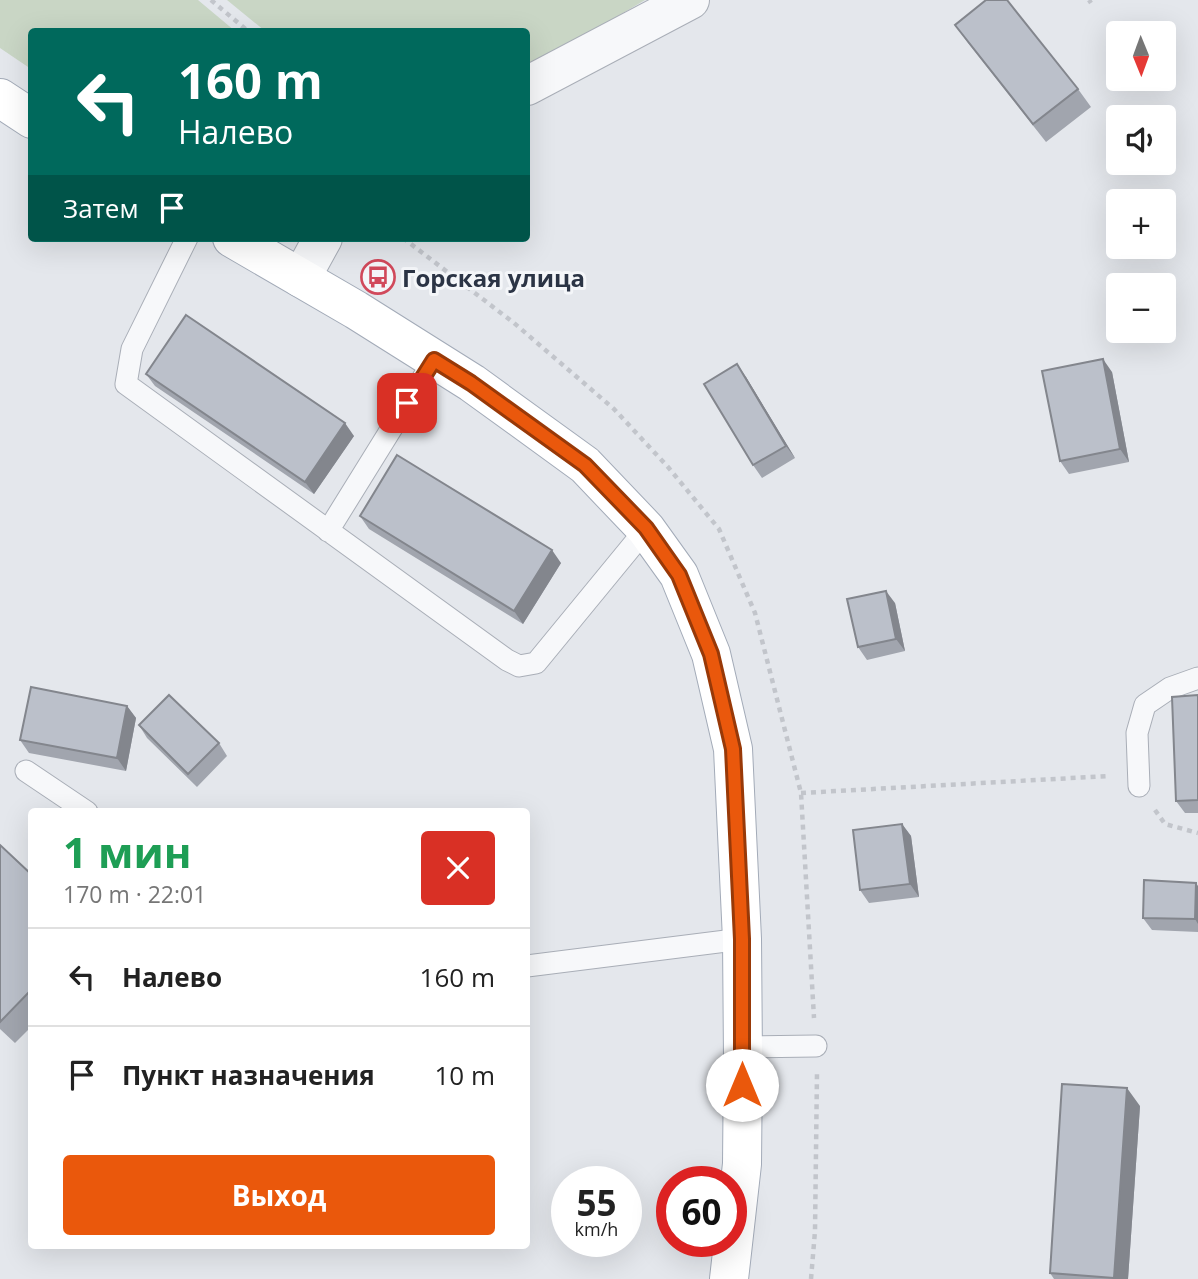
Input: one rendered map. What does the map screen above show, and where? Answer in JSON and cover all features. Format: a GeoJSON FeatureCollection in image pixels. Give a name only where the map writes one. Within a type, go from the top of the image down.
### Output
{"type":"FeatureCollection","features":[{"type":"Feature","properties":{"kind":"main road"},"geometry":{"type":"LineString","coordinates":[[0,98],[28,116]]}},
{"type":"Feature","properties":{"kind":"main road"},"geometry":{"type":"LineString","coordinates":[[239,242],[356,310],[471,383],[585,465],[646,528],[679,575],[711,654],[733,749],[742,939],[742,1047],[741,1164],[729,1279]]}},
{"type":"Feature","properties":{"kind":"street"},"geometry":{"type":"LineString","coordinates":[[530,84],[690,0]]}},
{"type":"Feature","properties":{"kind":"street"},"geometry":{"type":"LineString","coordinates":[[301,278],[321,242]]}},
{"type":"Feature","properties":{"kind":"lane"},"geometry":{"type":"LineString","coordinates":[[185,242],[132,349],[126,384],[507,660],[519,666],[536,663],[646,528]]}},
{"type":"Feature","properties":{"kind":"lane"},"geometry":{"type":"LineString","coordinates":[[328,531],[434,360]]}},
{"type":"Feature","properties":{"kind":"lane"},"geometry":{"type":"LineString","coordinates":[[1139,780],[1137,733],[1145,705],[1170,688],[1198,678]]}},
{"type":"Feature","properties":{"kind":"lane"},"geometry":{"type":"LineString","coordinates":[[26,771],[81,808]]}},
{"type":"Feature","properties":{"kind":"lane"},"geometry":{"type":"LineString","coordinates":[[530,966],[742,939]]}},
{"type":"Feature","properties":{"kind":"lane"},"geometry":{"type":"LineString","coordinates":[[742,1047],[816,1046]]}},
{"type":"Feature","properties":{"kind":"path"},"geometry":{"type":"LineString","coordinates":[[211,0],[244,28]]}},
{"type":"Feature","properties":{"kind":"path"},"geometry":{"type":"LineString","coordinates":[[801,793],[1139,780],[1165,824],[1198,833]]}},
{"type":"Feature","properties":{"kind":"green space"},"geometry":{"type":"Polygon","coordinates":[[[0,0],[198,0],[231,28],[28,28],[28,67],[0,48],[0,0]]]}},
{"type":"Feature","properties":{"kind":"green space"},"geometry":{"type":"Polygon","coordinates":[[[227,0],[645,0],[530,68],[530,28],[261,28],[227,0]]]}},
{"type":"Feature","properties":{"kind":"building"},"geometry":{"type":"Polygon","coordinates":[[[986,0],[1007,0],[1078,89],[1033,124],[955,25],[986,0]]]}},
{"type":"Feature","properties":{"kind":"building"},"geometry":{"type":"Polygon","coordinates":[[[186,315],[345,423],[305,482],[146,374],[186,315]]]}},
{"type":"Feature","properties":{"kind":"building"},"geometry":{"type":"Polygon","coordinates":[[[1103,359],[1120,449],[1060,461],[1042,371],[1103,359]]]}},
{"type":"Feature","properties":{"kind":"building"},"geometry":{"type":"Polygon","coordinates":[[[737,364],[786,446],[753,465],[704,384],[737,364]]]}},
{"type":"Feature","properties":{"kind":"building"},"geometry":{"type":"Polygon","coordinates":[[[397,455],[552,550],[514,611],[360,516],[397,455]]]}},
{"type":"Feature","properties":{"kind":"building"},"geometry":{"type":"Polygon","coordinates":[[[886,591],[896,639],[858,647],[847,599],[886,591]]]}},
{"type":"Feature","properties":{"kind":"building"},"geometry":{"type":"Polygon","coordinates":[[[31,687],[127,706],[117,758],[20,740],[31,687]]]}},
{"type":"Feature","properties":{"kind":"building"},"geometry":{"type":"Polygon","coordinates":[[[169,695],[219,743],[188,774],[139,725],[169,695]]]}},
{"type":"Feature","properties":{"kind":"building"},"geometry":{"type":"Polygon","coordinates":[[[1198,695],[1198,800],[1176,801],[1172,697],[1198,695]]]}},
{"type":"Feature","properties":{"kind":"building"},"geometry":{"type":"Polygon","coordinates":[[[902,824],[910,884],[860,890],[853,830],[902,824]]]}},
{"type":"Feature","properties":{"kind":"building"},"geometry":{"type":"Polygon","coordinates":[[[0,845],[28,871],[28,993],[0,1022],[0,845]]]}},
{"type":"Feature","properties":{"kind":"building"},"geometry":{"type":"Polygon","coordinates":[[[1144,880],[1196,883],[1195,919],[1143,918],[1144,880]]]}},
{"type":"Feature","properties":{"kind":"building"},"geometry":{"type":"Polygon","coordinates":[[[1062,1084],[1127,1088],[1114,1278],[1050,1273],[1062,1084]]]}},
{"type":"Feature","properties":{"kind":"place","name":"Горская улица"},"geometry":{"type":"Point","coordinates":[378,277]}},
{"type":"Feature","properties":{"kind":"route"},"geometry":{"type":"LineString","coordinates":[[407,403],[434,360],[471,383],[585,465],[646,528],[679,575],[711,654],[733,749],[742,939],[742,1085]]}}]}
